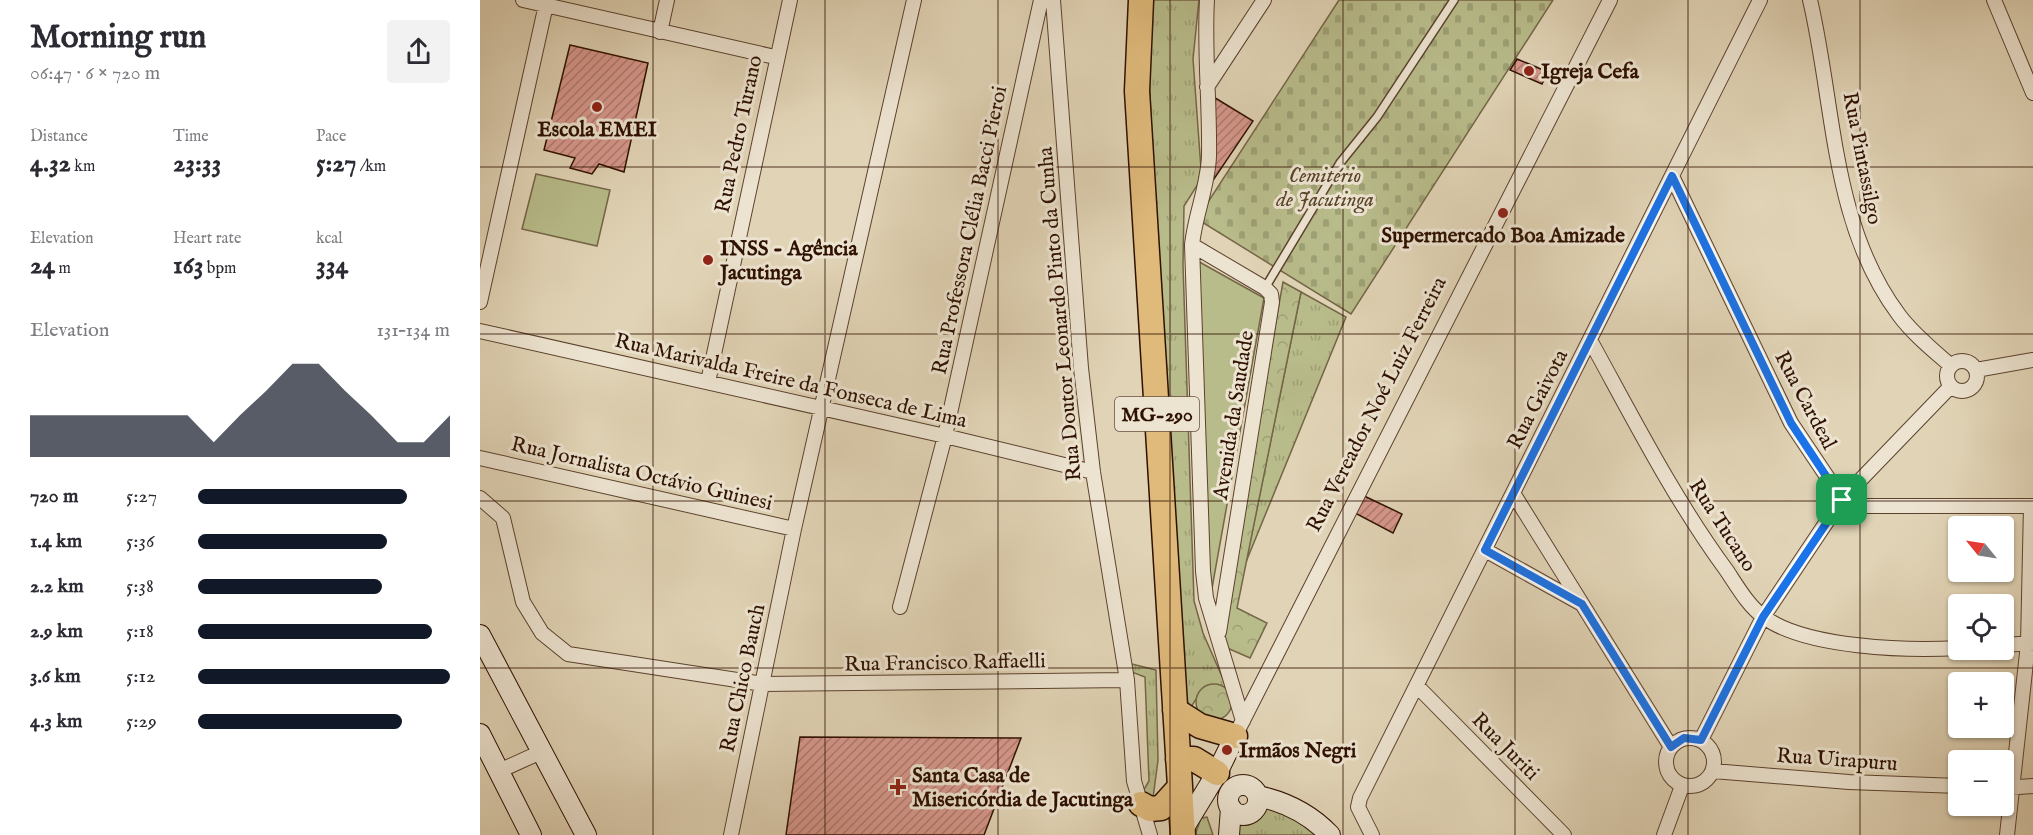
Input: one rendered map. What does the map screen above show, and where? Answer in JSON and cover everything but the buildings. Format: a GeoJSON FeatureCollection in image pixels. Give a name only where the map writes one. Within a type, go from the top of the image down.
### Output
{"type":"FeatureCollection","features":[{"type":"Feature","properties":{"kind":"highway","name":"MG-290"},"geometry":{"type":"LineString","coordinates":[[1141,0],[1137,91],[1183,832]]}},
{"type":"Feature","properties":{"kind":"highway"},"geometry":{"type":"LineString","coordinates":[[1175,710],[1200,726],[1239,728]]}},
{"type":"Feature","properties":{"kind":"highway"},"geometry":{"type":"LineString","coordinates":[[1178,759],[1194,759],[1228,791]]}},
{"type":"Feature","properties":{"kind":"highway"},"geometry":{"type":"LineString","coordinates":[[1142,804],[1150,809],[1161,808],[1180,787]]}},
{"type":"Feature","properties":{"kind":"main road"},"geometry":{"type":"LineString","coordinates":[[480,635],[586,835]]}},
{"type":"Feature","properties":{"kind":"main road","name":"Rua Vereador Noé Luiz Ferreira"},"geometry":{"type":"LineString","coordinates":[[1183,832],[1199,804],[1228,791],[1239,728]]}},
{"type":"Feature","properties":{"kind":"main road"},"geometry":{"type":"LineString","coordinates":[[480,734],[531,835]]}},
{"type":"Feature","properties":{"kind":"main road"},"geometry":{"type":"LineString","coordinates":[[1228,791],[1236,813],[1249,813],[1255,809],[1258,796],[1282,801],[1308,816],[1330,835]]}},
{"type":"Feature","properties":{"kind":"main road"},"geometry":{"type":"LineString","coordinates":[[1199,804],[1228,791]]}},
{"type":"Feature","properties":{"kind":"main road"},"geometry":{"type":"LineString","coordinates":[[1228,791],[1229,835]]}},
{"type":"Feature","properties":{"kind":"street"},"geometry":{"type":"LineString","coordinates":[[523,0],[547,3],[660,32],[776,57]]}},
{"type":"Feature","properties":{"kind":"street"},"geometry":{"type":"LineString","coordinates":[[660,32],[667,0]]}},
{"type":"Feature","properties":{"kind":"street","name":"Rua Pedro Turano"},"geometry":{"type":"LineString","coordinates":[[708,382],[790,0]]}},
{"type":"Feature","properties":{"kind":"street","name":"Rua Chico Bauch"},"geometry":{"type":"LineString","coordinates":[[731,835],[794,530],[914,0]]}},
{"type":"Feature","properties":{"kind":"street","name":"Rua Professora Clélia Bacci Pieroi"},"geometry":{"type":"LineString","coordinates":[[900,607],[945,436],[1041,0]]}},
{"type":"Feature","properties":{"kind":"street","name":"Rua Doutor Leonardo Pinto da Cunha"},"geometry":{"type":"LineString","coordinates":[[1053,0],[1081,368],[1093,472],[1127,680],[1134,781],[1150,835]]}},
{"type":"Feature","properties":{"kind":"street"},"geometry":{"type":"LineString","coordinates":[[1207,0],[1209,157],[1206,180],[1194,222],[1192,245],[1203,571],[1206,598],[1219,634],[1239,728]]}},
{"type":"Feature","properties":{"kind":"street"},"geometry":{"type":"LineString","coordinates":[[1207,87],[1264,0]]}},
{"type":"Feature","properties":{"kind":"street","name":"Rua Vereador Noé Luiz Ferreira"},"geometry":{"type":"LineString","coordinates":[[1239,728],[1610,0]]}},
{"type":"Feature","properties":{"kind":"street","name":"Rua Gaivota"},"geometry":{"type":"LineString","coordinates":[[1372,835],[1358,807],[1360,798],[1760,0]]}},
{"type":"Feature","properties":{"kind":"street","name":"Rua Pintassilgo"},"geometry":{"type":"LineString","coordinates":[[1810,0],[1820,44],[1846,204],[1859,246],[1877,282],[1900,316],[1951,366]]}},
{"type":"Feature","properties":{"kind":"street"},"geometry":{"type":"LineString","coordinates":[[1994,0],[2032,88]]}},
{"type":"Feature","properties":{"kind":"street"},"geometry":{"type":"LineString","coordinates":[[480,302],[547,3]]}},
{"type":"Feature","properties":{"kind":"street","name":"Rua Cardeal"},"geometry":{"type":"LineString","coordinates":[[1672,176],[1791,423],[1842,500]]}},
{"type":"Feature","properties":{"kind":"street"},"geometry":{"type":"LineString","coordinates":[[1192,245],[1265,288]]}},
{"type":"Feature","properties":{"kind":"street","name":"Avenida da Saudade"},"geometry":{"type":"LineString","coordinates":[[1219,634],[1272,302],[1271,294],[1265,288]]}},
{"type":"Feature","properties":{"kind":"street","name":"Rua Marivalda Freire da Fonseca de Lima"},"geometry":{"type":"LineString","coordinates":[[480,331],[945,436],[1093,472]]}},
{"type":"Feature","properties":{"kind":"street","name":"Rua Tucano"},"geometry":{"type":"LineString","coordinates":[[1590,340],[1708,546],[1763,617]]}},
{"type":"Feature","properties":{"kind":"street"},"geometry":{"type":"LineString","coordinates":[[1976,370],[2033,360]]}},
{"type":"Feature","properties":{"kind":"street"},"geometry":{"type":"LineString","coordinates":[[1965,361],[1976,370],[1977,381],[1970,389],[1960,391],[1951,386],[1947,376],[1951,366],[1965,361]]}},
{"type":"Feature","properties":{"kind":"street"},"geometry":{"type":"LineString","coordinates":[[1701,740],[1763,617],[1842,500],[1951,386]]}},
{"type":"Feature","properties":{"kind":"street","name":"Rua Jornalista Octávio Guinesi"},"geometry":{"type":"LineString","coordinates":[[480,458],[794,530]]}},
{"type":"Feature","properties":{"kind":"street"},"geometry":{"type":"LineString","coordinates":[[1513,493],[1671,747]]}},
{"type":"Feature","properties":{"kind":"street","name":"Rua Francisco Raffaelli"},"geometry":{"type":"LineString","coordinates":[[480,498],[503,518],[523,602],[542,633],[568,654],[763,684],[1127,680]]}},
{"type":"Feature","properties":{"kind":"street"},"geometry":{"type":"LineString","coordinates":[[1842,500],[1860,506],[2032,506],[2030,644],[2014,754]]}},
{"type":"Feature","properties":{"kind":"street"},"geometry":{"type":"LineString","coordinates":[[1485,550],[1582,604]]}},
{"type":"Feature","properties":{"kind":"street"},"geometry":{"type":"LineString","coordinates":[[1763,617],[1812,636],[1844,643],[1891,649],[1948,648]]}},
{"type":"Feature","properties":{"kind":"street"},"geometry":{"type":"LineString","coordinates":[[2014,645],[2030,644]]}},
{"type":"Feature","properties":{"kind":"street","name":"Rua Juriti"},"geometry":{"type":"LineString","coordinates":[[1417,686],[1564,835]]}},
{"type":"Feature","properties":{"kind":"street"},"geometry":{"type":"LineString","coordinates":[[1684,738],[1701,740],[1711,750],[1715,764],[1713,771],[1709,778],[1697,786],[1682,786],[1675,782],[1666,769],[1667,754],[1671,747],[1684,738]]}},
{"type":"Feature","properties":{"kind":"street"},"geometry":{"type":"LineString","coordinates":[[499,771],[541,752]]}},
{"type":"Feature","properties":{"kind":"street","name":"Rua Uirapuru"},"geometry":{"type":"LineString","coordinates":[[1713,771],[1849,782],[1948,786]]}},
{"type":"Feature","properties":{"kind":"street"},"geometry":{"type":"LineString","coordinates":[[1664,835],[1682,786]]}},
{"type":"Feature","properties":{"kind":"street"},"geometry":{"type":"LineString","coordinates":[[2014,788],[2033,786]]}},
{"type":"Feature","properties":{"kind":"street"},"geometry":{"type":"LineString","coordinates":[[2007,835],[2008,816]]}},
{"type":"Feature","properties":{"kind":"lane"},"geometry":{"type":"LineString","coordinates":[[1265,288],[1340,163],[1377,117],[1454,0]]}},
{"type":"Feature","properties":{"kind":"green space"},"geometry":{"type":"Polygon","coordinates":[[[1152,0],[1199,0],[1193,59],[1201,169],[1198,184],[1184,206],[1183,265],[1194,601],[1203,633],[1230,695],[1212,685],[1204,687],[1191,707],[1184,697],[1153,159],[1149,75],[1152,0]]]}},
{"type":"Feature","properties":{"kind":"green space","name":"Cemitério de Jacutinga"},"geometry":{"type":"Polygon","coordinates":[[[1339,0],[1553,0],[1351,314],[1197,219],[1339,0]]]}},
{"type":"Feature","properties":{"kind":"green space"},"geometry":{"type":"Polygon","coordinates":[[[536,174],[610,190],[597,246],[522,229],[536,174]]]}},
{"type":"Feature","properties":{"kind":"green space"},"geometry":{"type":"Polygon","coordinates":[[[1194,259],[1264,298],[1209,605],[1194,259]]]}},
{"type":"Feature","properties":{"kind":"green space"},"geometry":{"type":"Polygon","coordinates":[[[1283,282],[1301,292],[1237,608],[1267,623],[1250,658],[1218,644],[1283,282]]]}},
{"type":"Feature","properties":{"kind":"green space"},"geometry":{"type":"Polygon","coordinates":[[[1301,292],[1346,317],[1246,562],[1301,292]]]}},
{"type":"Feature","properties":{"kind":"green space"},"geometry":{"type":"Polygon","coordinates":[[[1124,662],[1156,670],[1158,760],[1153,798],[1139,798],[1149,781],[1145,677],[1124,669],[1124,662]]]}},
{"type":"Feature","properties":{"kind":"green space"},"geometry":{"type":"Polygon","coordinates":[[[1214,684],[1227,689],[1232,702],[1227,715],[1214,720],[1201,715],[1196,702],[1201,689],[1214,684]]]}},
{"type":"Feature","properties":{"kind":"green space"},"geometry":{"type":"Polygon","coordinates":[[[1257,804],[1277,804],[1320,835],[1230,835],[1238,817],[1257,804]]]}},
{"type":"Feature","properties":{"kind":"green space"},"geometry":{"type":"Polygon","coordinates":[[[1207,817],[1213,835],[1195,835],[1201,818],[1207,817]]]}},
{"type":"Feature","properties":{"kind":"place","name":"Igreja Cefa"},"geometry":{"type":"Point","coordinates":[1529,71]}},
{"type":"Feature","properties":{"kind":"place","name":"Escola EMEI"},"geometry":{"type":"Point","coordinates":[597,107]}},
{"type":"Feature","properties":{"kind":"place","name":"Supermercado Boa Amizade"},"geometry":{"type":"Point","coordinates":[1503,213]}},
{"type":"Feature","properties":{"kind":"place","name":"INSS - Agência Jacutinga"},"geometry":{"type":"Point","coordinates":[708,260]}},
{"type":"Feature","properties":{"kind":"place","name":"Irmãos Negri"},"geometry":{"type":"Point","coordinates":[1227,750]}},
{"type":"Feature","properties":{"kind":"place","name":"Santa Casa de Misericórdia de Jacutinga"},"geometry":{"type":"Point","coordinates":[898,787]}},
{"type":"Feature","properties":{"kind":"route"},"geometry":{"type":"LineString","coordinates":[[1672,176],[1791,423],[1842,500],[1763,617],[1701,740],[1684,738],[1671,747],[1582,604],[1485,550],[1672,176]]}}]}
